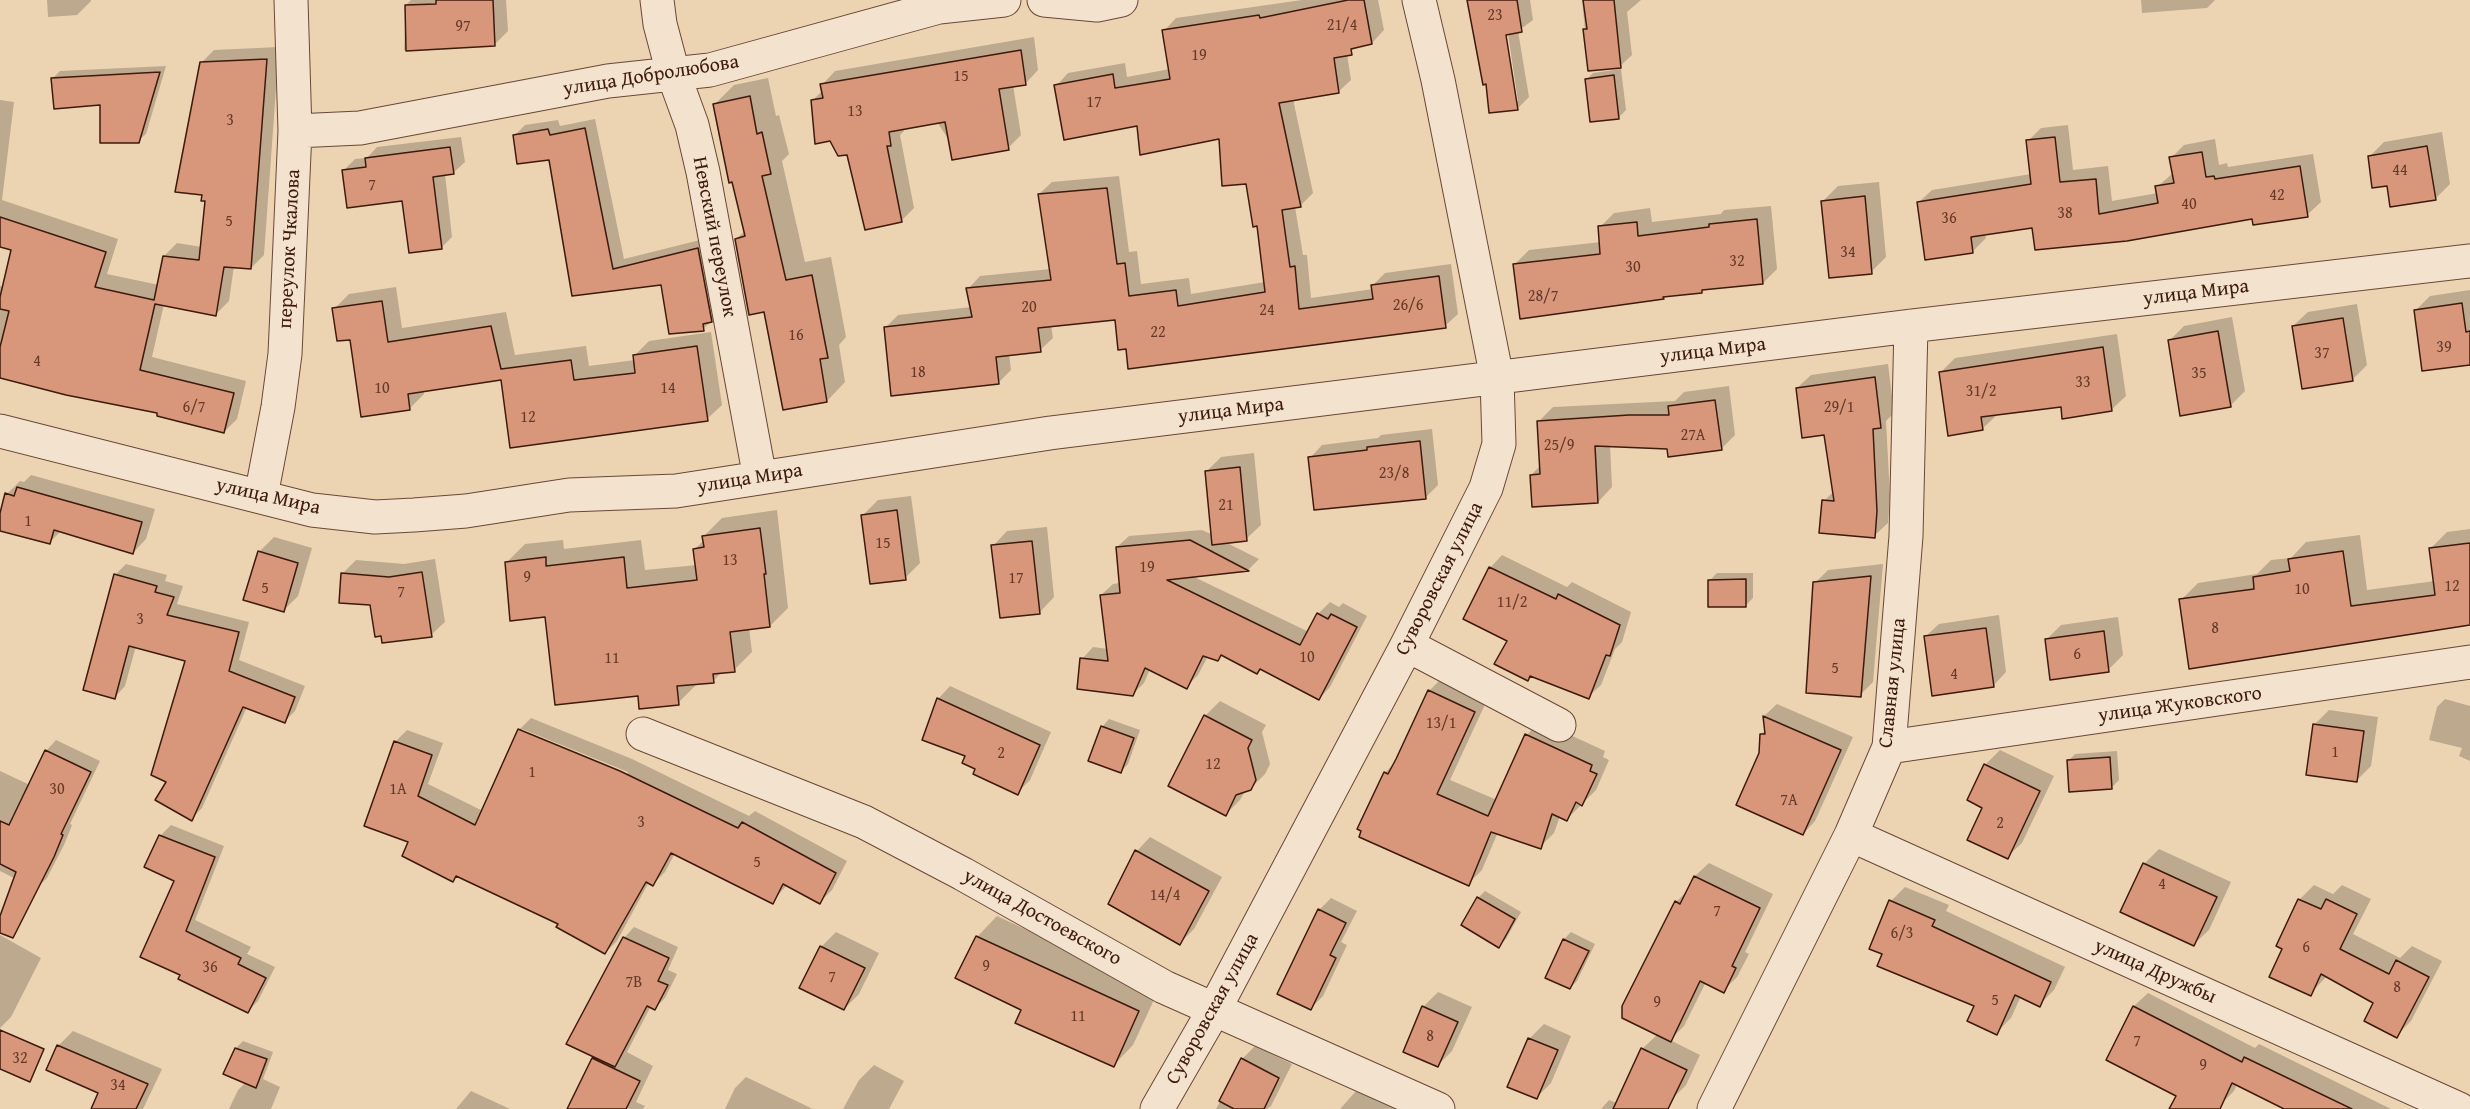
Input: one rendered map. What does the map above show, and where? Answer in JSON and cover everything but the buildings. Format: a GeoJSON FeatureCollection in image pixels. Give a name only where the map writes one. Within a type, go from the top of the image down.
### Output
{"type":"FeatureCollection","features":[{"type":"Feature","properties":{"kind":"street","name":"переулок Чкалова"},"geometry":{"type":"LineString","coordinates":[[261,496],[278,407],[285,354],[295,131],[291,0]]}},
{"type":"Feature","properties":{"kind":"street","name":"Невский переулок"},"geometry":{"type":"LineString","coordinates":[[657,0],[660,24],[673,73],[692,125],[703,172],[760,478]]}},
{"type":"Feature","properties":{"kind":"street","name":"улица Добролюбова"},"geometry":{"type":"LineString","coordinates":[[295,131],[360,128],[608,81],[710,70],[939,7],[1004,0]]}},
{"type":"Feature","properties":{"kind":"street"},"geometry":{"type":"LineString","coordinates":[[1044,0],[1097,5],[1120,0]]}},
{"type":"Feature","properties":{"kind":"street","name":"Суворовская улица"},"geometry":{"type":"LineString","coordinates":[[1157,1109],[1214,1010],[1407,645],[1486,488],[1499,444],[1497,378],[1438,80],[1419,0]]}},
{"type":"Feature","properties":{"kind":"street","name":"улица Мира"},"geometry":{"type":"LineString","coordinates":[[0,431],[312,510],[375,517],[466,511],[569,495],[676,491],[1050,433],[1911,326],[2470,261]]}},
{"type":"Feature","properties":{"kind":"street","name":"Славная улица"},"geometry":{"type":"LineString","coordinates":[[1714,1109],[1851,835],[1889,747],[1906,536],[1911,326]]}},
{"type":"Feature","properties":{"kind":"street"},"geometry":{"type":"LineString","coordinates":[[1407,645],[1559,725]]}},
{"type":"Feature","properties":{"kind":"street","name":"улица Жуковского"},"geometry":{"type":"LineString","coordinates":[[1889,747],[2470,662]]}},
{"type":"Feature","properties":{"kind":"street","name":"улица Достоевского"},"geometry":{"type":"LineString","coordinates":[[642,734],[864,822],[963,874],[1164,987],[1438,1109]]}},
{"type":"Feature","properties":{"kind":"street","name":"улица Дружбы"},"geometry":{"type":"LineString","coordinates":[[1851,835],[2459,1109]]}}]}
